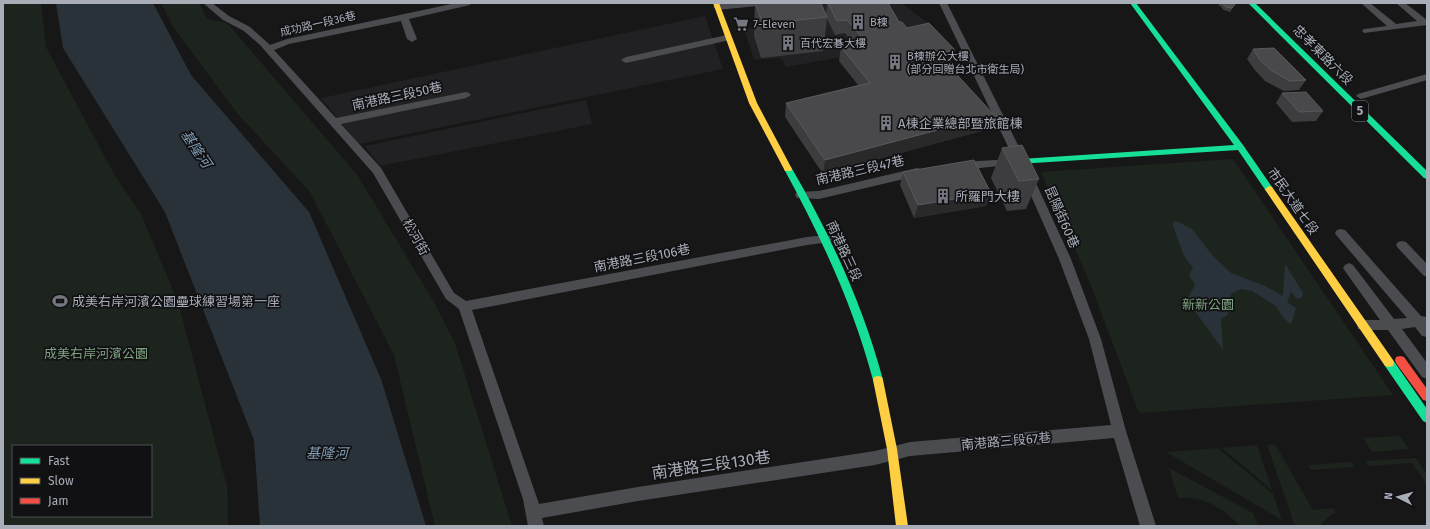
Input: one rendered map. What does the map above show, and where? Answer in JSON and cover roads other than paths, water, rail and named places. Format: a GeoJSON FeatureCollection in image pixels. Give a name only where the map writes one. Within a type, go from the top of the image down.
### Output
{"type":"FeatureCollection","features":[{"type":"Feature","properties":{"kind":"street","name":"松河街"},"geometry":{"type":"LineString","coordinates":[[207,3],[226,18],[247,29],[265,46],[377,171],[450,296],[464,306]]}},
{"type":"Feature","properties":{"kind":"street","name":"成功路一段36巷"},"geometry":{"type":"LineString","coordinates":[[265,46],[404,18],[467,3]]}},
{"type":"Feature","properties":{"kind":"street"},"geometry":{"type":"LineString","coordinates":[[716,5],[757,3]]}},
{"type":"Feature","properties":{"kind":"street","name":"昆陽街60巷"},"geometry":{"type":"LineString","coordinates":[[943,3],[1021,162],[1065,259],[1095,339],[1119,431],[1148,526]]}},
{"type":"Feature","properties":{"kind":"street","name":"市民大道七段"},"geometry":{"type":"LineString","coordinates":[[1134,3],[1240,147],[1376,325],[1427,418]]}},
{"type":"Feature","properties":{"kind":"street","name":"市民大道七段"},"geometry":{"type":"LineString","coordinates":[[1142,3],[1356,299]]}},
{"type":"Feature","properties":{"kind":"street","name":"忠孝東路六段"},"geometry":{"type":"LineString","coordinates":[[1251,3],[1427,176]]}},
{"type":"Feature","properties":{"kind":"street","name":"忠孝東路六段"},"geometry":{"type":"LineString","coordinates":[[1263,3],[1315,53]]}},
{"type":"Feature","properties":{"kind":"street"},"geometry":{"type":"LineString","coordinates":[[1365,3],[1394,27]]}},
{"type":"Feature","properties":{"kind":"street"},"geometry":{"type":"LineString","coordinates":[[1367,31],[1425,23],[1400,3]]}},
{"type":"Feature","properties":{"kind":"street","name":"南港路三段"},"geometry":{"type":"LineString","coordinates":[[716,5],[727,38],[753,103],[826,239],[862,324],[879,386],[894,454],[902,526]]}},
{"type":"Feature","properties":{"kind":"street"},"geometry":{"type":"LineString","coordinates":[[404,18],[412,39]]}},
{"type":"Feature","properties":{"kind":"street"},"geometry":{"type":"LineString","coordinates":[[626,60],[727,38]]}},
{"type":"Feature","properties":{"kind":"street"},"geometry":{"type":"LineString","coordinates":[[1361,96],[1427,77]]}},
{"type":"Feature","properties":{"kind":"street","name":"南港路三段50巷"},"geometry":{"type":"LineString","coordinates":[[333,122],[466,95]]}},
{"type":"Feature","properties":{"kind":"street"},"geometry":{"type":"LineString","coordinates":[[950,167],[1010,161],[1021,162],[1240,147]]}},
{"type":"Feature","properties":{"kind":"street","name":"南港路三段47巷"},"geometry":{"type":"LineString","coordinates":[[801,194],[819,195],[894,176],[928,170]]}},
{"type":"Feature","properties":{"kind":"street"},"geometry":{"type":"LineString","coordinates":[[1341,234],[1423,321],[1427,332]]}},
{"type":"Feature","properties":{"kind":"street","name":"南港路三段106巷"},"geometry":{"type":"LineString","coordinates":[[464,306],[807,241],[826,239]]}},
{"type":"Feature","properties":{"kind":"street"},"geometry":{"type":"LineString","coordinates":[[1402,245],[1427,272]]}},
{"type":"Feature","properties":{"kind":"street"},"geometry":{"type":"LineString","coordinates":[[1348,268],[1376,325],[1427,373]]}},
{"type":"Feature","properties":{"kind":"street"},"geometry":{"type":"LineString","coordinates":[[464,306],[535,519]]}},
{"type":"Feature","properties":{"kind":"street"},"geometry":{"type":"LineString","coordinates":[[1376,325],[1423,321]]}},
{"type":"Feature","properties":{"kind":"street"},"geometry":{"type":"LineString","coordinates":[[1396,354],[1427,397]]}},
{"type":"Feature","properties":{"kind":"street","name":"南港路三段67巷"},"geometry":{"type":"LineString","coordinates":[[894,454],[910,449],[1119,431]]}},
{"type":"Feature","properties":{"kind":"street","name":"南港路三段130巷"},"geometry":{"type":"LineString","coordinates":[[535,519],[638,494],[822,467],[894,454]]}},
{"type":"Feature","properties":{"kind":"water","name":"基隆河"},"geometry":{"type":"Polygon","coordinates":[[[56,3],[153,3],[191,75],[309,212],[381,379],[426,526],[260,526],[254,440],[165,212],[63,48],[56,3]]]}},
{"type":"Feature","properties":{"kind":"water"},"geometry":{"type":"Polygon","coordinates":[[[1176,221],[1192,229],[1213,256],[1231,273],[1265,286],[1283,296],[1285,264],[1303,293],[1302,297],[1297,299],[1291,292],[1287,302],[1296,308],[1291,325],[1282,316],[1276,306],[1252,291],[1241,289],[1231,294],[1228,315],[1221,319],[1223,350],[1187,300],[1195,285],[1189,275],[1193,268],[1184,256],[1172,223],[1176,221]]]}},
{"type":"Feature","properties":{"kind":"place","name":"B棟"},"geometry":{"type":"Point","coordinates":[858,22]}},
{"type":"Feature","properties":{"kind":"place","name":"7-Eleven"},"geometry":{"type":"Point","coordinates":[741,24]}},
{"type":"Feature","properties":{"kind":"place","name":"百代宏碁大樓"},"geometry":{"type":"Point","coordinates":[788,43]}},
{"type":"Feature","properties":{"kind":"place","name":"B棟辦公大樓 (部分回贈台北市衛生局)"},"geometry":{"type":"Point","coordinates":[895,62]}},
{"type":"Feature","properties":{"kind":"place","name":"A棟企業總部暨旅館棟"},"geometry":{"type":"Point","coordinates":[886,123]}},
{"type":"Feature","properties":{"kind":"place","name":"所羅門大樓"},"geometry":{"type":"Point","coordinates":[943,196]}},
{"type":"Feature","properties":{"kind":"place","name":"成美右岸河濱公園壘球練習場第一座"},"geometry":{"type":"Point","coordinates":[60,301]}},
{"type":"Feature","properties":{"kind":"park label","name":"新新公園"},"geometry":{"type":"Point","coordinates":[1208,304]}},
{"type":"Feature","properties":{"kind":"park label","name":"成美右岸河濱公園"},"geometry":{"type":"Point","coordinates":[96,353]}}]}
